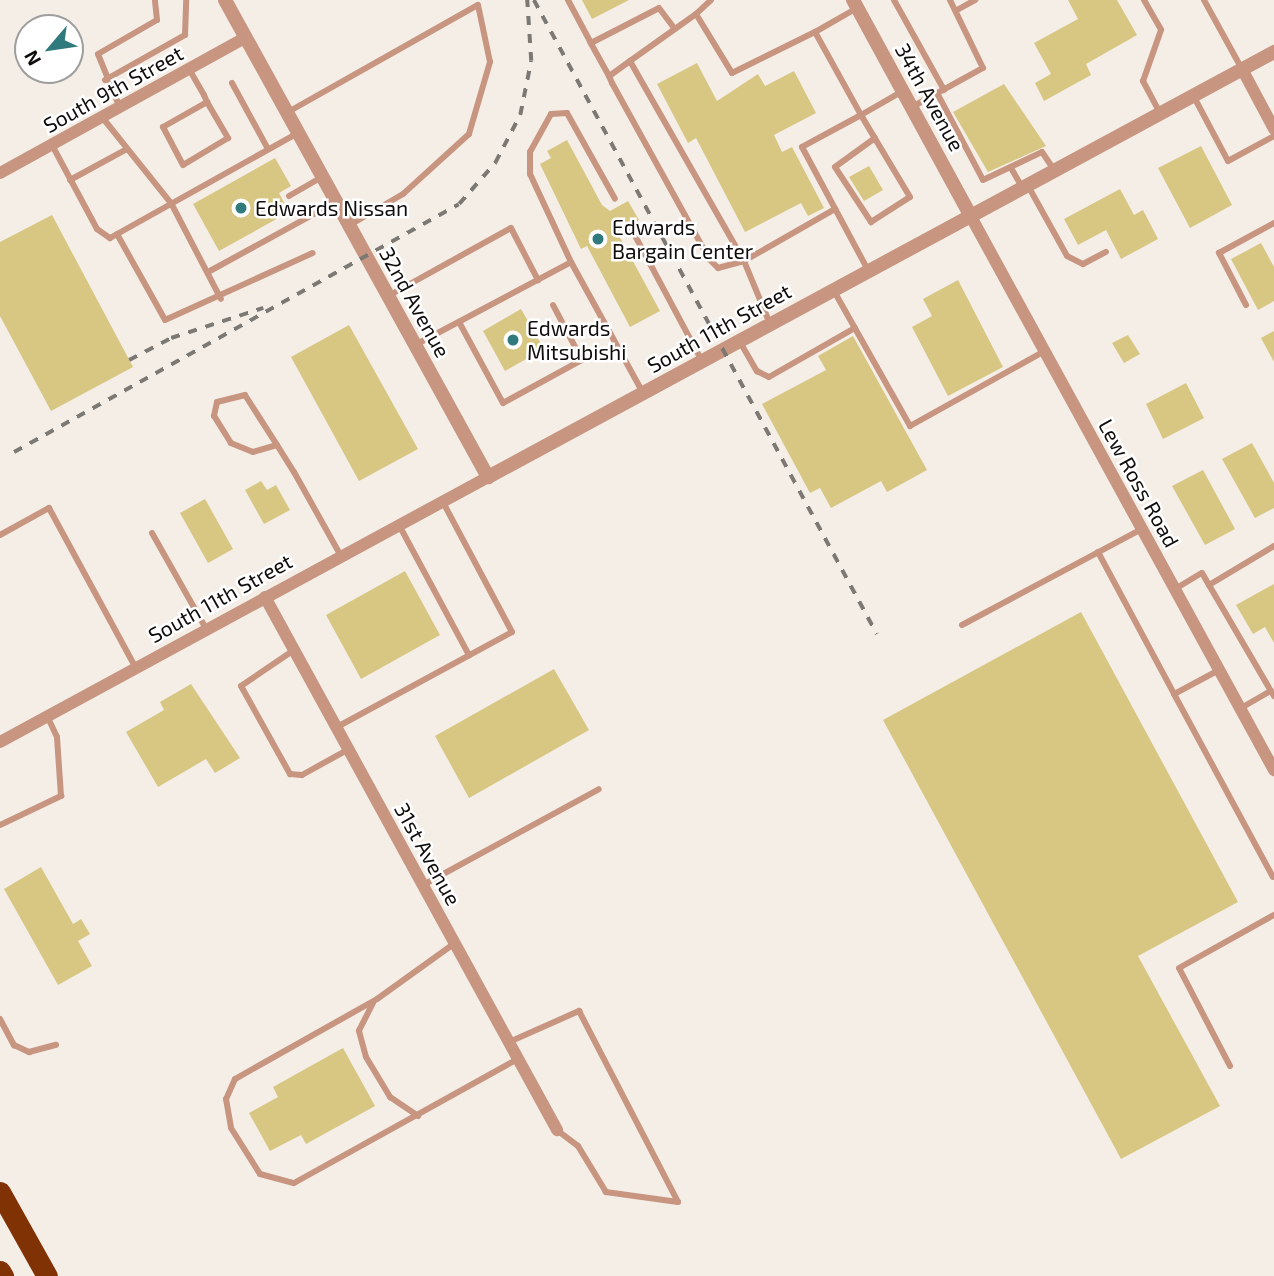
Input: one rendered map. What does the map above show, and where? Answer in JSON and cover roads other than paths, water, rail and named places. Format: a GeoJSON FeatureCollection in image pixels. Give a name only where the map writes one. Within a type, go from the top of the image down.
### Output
{"type":"FeatureCollection","features":[{"type":"Feature","properties":{"kind":"highway"},"geometry":{"type":"LineString","coordinates":[[0,1192],[47,1276]]}},
{"type":"Feature","properties":{"kind":"highway"},"geometry":{"type":"LineString","coordinates":[[0,1270],[3,1276]]}},
{"type":"Feature","properties":{"kind":"street","name":"32nd Avenue"},"geometry":{"type":"LineString","coordinates":[[225,0],[488,477]]}},
{"type":"Feature","properties":{"kind":"street","name":"34th Avenue"},"geometry":{"type":"LineString","coordinates":[[855,4],[970,215]]}},
{"type":"Feature","properties":{"kind":"street","name":"South 9th Street"},"geometry":{"type":"LineString","coordinates":[[0,173],[246,38]]}},
{"type":"Feature","properties":{"kind":"street","name":"South 11th Street"},"geometry":{"type":"LineString","coordinates":[[0,742],[1274,52]]}},
{"type":"Feature","properties":{"kind":"street"},"geometry":{"type":"LineString","coordinates":[[1242,69],[1274,129]]}},
{"type":"Feature","properties":{"kind":"street","name":"Lew Ross Road"},"geometry":{"type":"LineString","coordinates":[[970,215],[1274,770]]}},
{"type":"Feature","properties":{"kind":"street","name":"31st Avenue"},"geometry":{"type":"LineString","coordinates":[[265,597],[557,1130]]}},
{"type":"Feature","properties":{"kind":"lane"},"geometry":{"type":"LineString","coordinates":[[120,108],[105,80],[98,54],[157,20],[155,0]]}},
{"type":"Feature","properties":{"kind":"lane"},"geometry":{"type":"LineString","coordinates":[[105,80],[185,35],[186,0]]}},
{"type":"Feature","properties":{"kind":"lane"},"geometry":{"type":"LineString","coordinates":[[568,0],[709,259],[718,268],[744,261],[835,209]]}},
{"type":"Feature","properties":{"kind":"lane"},"geometry":{"type":"LineString","coordinates":[[610,76],[712,0]]}},
{"type":"Feature","properties":{"kind":"lane"},"geometry":{"type":"LineString","coordinates":[[894,0],[983,180],[1042,152],[1054,170]]}},
{"type":"Feature","properties":{"kind":"lane"},"geometry":{"type":"LineString","coordinates":[[912,107],[983,68],[950,0]]}},
{"type":"Feature","properties":{"kind":"lane"},"geometry":{"type":"LineString","coordinates":[[957,10],[975,0]]}},
{"type":"Feature","properties":{"kind":"lane"},"geometry":{"type":"LineString","coordinates":[[1144,0],[1161,30],[1143,81],[1160,113]]}},
{"type":"Feature","properties":{"kind":"lane"},"geometry":{"type":"LineString","coordinates":[[1204,0],[1242,69]]}},
{"type":"Feature","properties":{"kind":"lane"},"geometry":{"type":"LineString","coordinates":[[696,14],[732,74],[815,32],[855,4]]}},
{"type":"Feature","properties":{"kind":"lane"},"geometry":{"type":"LineString","coordinates":[[287,113],[478,5],[490,62],[469,134],[403,194],[349,225]]}},
{"type":"Feature","properties":{"kind":"lane"},"geometry":{"type":"LineString","coordinates":[[591,43],[659,8],[675,29]]}},
{"type":"Feature","properties":{"kind":"lane"},"geometry":{"type":"LineString","coordinates":[[815,32],[910,197],[871,222],[835,167],[875,138]]}},
{"type":"Feature","properties":{"kind":"lane"},"geometry":{"type":"LineString","coordinates":[[630,61],[744,261],[769,324]]}},
{"type":"Feature","properties":{"kind":"lane"},"geometry":{"type":"LineString","coordinates":[[189,69],[228,138],[183,165],[163,127],[207,102]]}},
{"type":"Feature","properties":{"kind":"lane"},"geometry":{"type":"LineString","coordinates":[[232,83],[268,149]]}},
{"type":"Feature","properties":{"kind":"lane"},"geometry":{"type":"LineString","coordinates":[[868,270],[802,147],[903,92]]}},
{"type":"Feature","properties":{"kind":"lane"},"geometry":{"type":"LineString","coordinates":[[1193,95],[1228,161],[1274,136]]}},
{"type":"Feature","properties":{"kind":"lane"},"geometry":{"type":"LineString","coordinates":[[615,199],[567,113],[551,114],[530,152],[530,174],[571,262],[643,393]]}},
{"type":"Feature","properties":{"kind":"lane"},"geometry":{"type":"LineString","coordinates":[[102,117],[125,150],[171,203],[221,299]]}},
{"type":"Feature","properties":{"kind":"lane"},"geometry":{"type":"LineString","coordinates":[[52,145],[102,236],[117,234],[298,133]]}},
{"type":"Feature","properties":{"kind":"lane"},"geometry":{"type":"LineString","coordinates":[[70,180],[125,150]]}},
{"type":"Feature","properties":{"kind":"lane"},"geometry":{"type":"LineString","coordinates":[[1011,168],[1067,256],[1083,264],[1106,252]]}},
{"type":"Feature","properties":{"kind":"lane"},"geometry":{"type":"LineString","coordinates":[[289,196],[322,177]]}},
{"type":"Feature","properties":{"kind":"lane"},"geometry":{"type":"LineString","coordinates":[[208,272],[336,202]]}},
{"type":"Feature","properties":{"kind":"lane"},"geometry":{"type":"LineString","coordinates":[[1246,305],[1219,253],[1274,223]]}},
{"type":"Feature","properties":{"kind":"lane"},"geometry":{"type":"LineString","coordinates":[[388,296],[511,228],[538,279]]}},
{"type":"Feature","properties":{"kind":"lane"},"geometry":{"type":"LineString","coordinates":[[632,230],[702,361]]}},
{"type":"Feature","properties":{"kind":"lane"},"geometry":{"type":"LineString","coordinates":[[117,234],[165,320],[221,299],[313,253]]}},
{"type":"Feature","properties":{"kind":"lane"},"geometry":{"type":"LineString","coordinates":[[415,345],[571,262]]}},
{"type":"Feature","properties":{"kind":"lane"},"geometry":{"type":"LineString","coordinates":[[833,289],[910,426],[1045,351]]}},
{"type":"Feature","properties":{"kind":"lane"},"geometry":{"type":"LineString","coordinates":[[459,322],[503,403],[582,360],[553,305]]}},
{"type":"Feature","properties":{"kind":"lane"},"geometry":{"type":"LineString","coordinates":[[739,341],[757,371],[769,377],[855,328]]}},
{"type":"Feature","properties":{"kind":"lane"},"geometry":{"type":"LineString","coordinates":[[277,445],[253,452],[231,443],[214,416],[217,402],[245,395],[277,445],[341,556]]}},
{"type":"Feature","properties":{"kind":"lane"},"geometry":{"type":"LineString","coordinates":[[337,727],[512,632],[443,502]]}},
{"type":"Feature","properties":{"kind":"lane"},"geometry":{"type":"LineString","coordinates":[[0,535],[49,508],[136,668]]}},
{"type":"Feature","properties":{"kind":"lane"},"geometry":{"type":"LineString","coordinates":[[399,525],[469,655]]}},
{"type":"Feature","properties":{"kind":"lane"},"geometry":{"type":"LineString","coordinates":[[962,625],[1142,529]]}},
{"type":"Feature","properties":{"kind":"lane"},"geometry":{"type":"LineString","coordinates":[[152,533],[206,630]]}},
{"type":"Feature","properties":{"kind":"lane"},"geometry":{"type":"LineString","coordinates":[[1209,585],[1274,546]]}},
{"type":"Feature","properties":{"kind":"lane"},"geometry":{"type":"LineString","coordinates":[[1098,552],[1273,877]]}},
{"type":"Feature","properties":{"kind":"lane"},"geometry":{"type":"LineString","coordinates":[[1175,589],[1202,573],[1273,693],[1241,708]]}},
{"type":"Feature","properties":{"kind":"lane"},"geometry":{"type":"LineString","coordinates":[[294,650],[241,687],[290,774],[302,775],[349,749]]}},
{"type":"Feature","properties":{"kind":"lane"},"geometry":{"type":"LineString","coordinates":[[1174,694],[1219,670]]}},
{"type":"Feature","properties":{"kind":"lane"},"geometry":{"type":"LineString","coordinates":[[0,825],[61,796],[57,737],[47,716]]}},
{"type":"Feature","properties":{"kind":"lane"},"geometry":{"type":"LineString","coordinates":[[423,886],[599,789]]}},
{"type":"Feature","properties":{"kind":"lane"},"geometry":{"type":"LineString","coordinates":[[1230,1066],[1179,968],[1274,915]]}},
{"type":"Feature","properties":{"kind":"lane"},"geometry":{"type":"LineString","coordinates":[[455,943],[377,999],[246,1071],[229,1088],[226,1116],[260,1174],[281,1184],[310,1177],[518,1059]]}},
{"type":"Feature","properties":{"kind":"lane"},"geometry":{"type":"LineString","coordinates":[[377,999],[361,1021],[360,1042],[390,1097],[418,1116]]}},
{"type":"Feature","properties":{"kind":"lane"},"geometry":{"type":"LineString","coordinates":[[509,1042],[579,1011],[678,1202],[606,1192],[579,1146],[557,1130]]}},
{"type":"Feature","properties":{"kind":"lane"},"geometry":{"type":"LineString","coordinates":[[0,1019],[14,1045],[29,1052],[56,1045]]}},
{"type":"Feature","properties":{"kind":"railway"},"geometry":{"type":"LineString","coordinates":[[14,452],[459,204],[495,163],[520,115],[531,61],[527,0]]}},
{"type":"Feature","properties":{"kind":"railway"},"geometry":{"type":"LineString","coordinates":[[534,0],[877,634]]}},
{"type":"Feature","properties":{"kind":"railway"},"geometry":{"type":"LineString","coordinates":[[129,360],[171,338],[263,308]]}},
{"type":"Feature","properties":{"kind":"place","name":"Edwards Nissan"},"geometry":{"type":"Point","coordinates":[241,208]}},
{"type":"Feature","properties":{"kind":"place","name":"Edwards Bargain Center"},"geometry":{"type":"Point","coordinates":[598,239]}},
{"type":"Feature","properties":{"kind":"place","name":"Edwards Mitsubishi"},"geometry":{"type":"Point","coordinates":[513,340]}}]}
